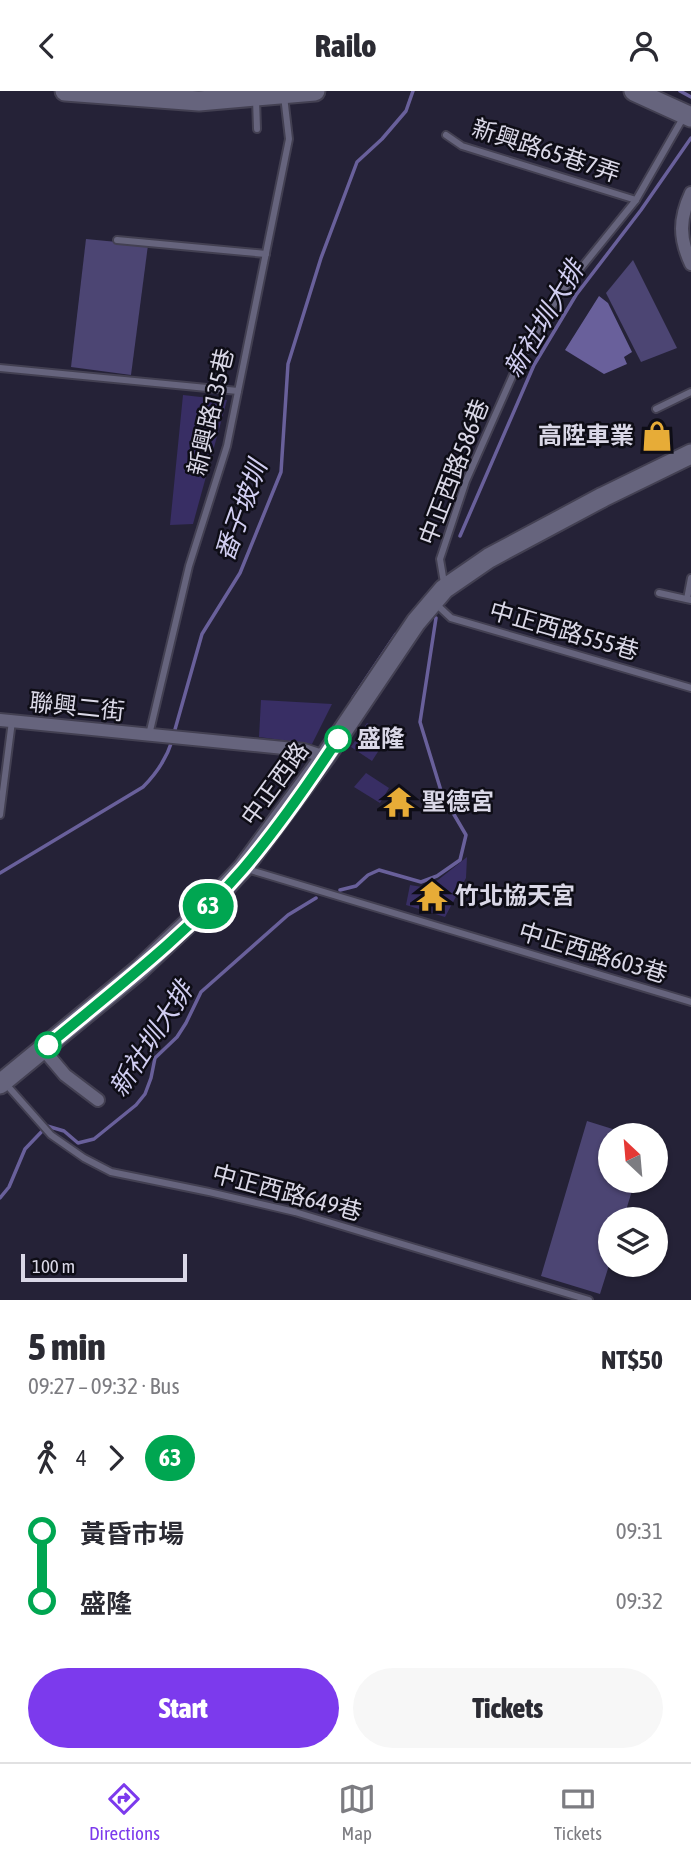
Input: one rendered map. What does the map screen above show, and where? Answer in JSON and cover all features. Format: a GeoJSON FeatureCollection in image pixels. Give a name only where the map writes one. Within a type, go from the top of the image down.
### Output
{"type":"FeatureCollection","features":[{"type":"Feature","properties":{"kind":"main road"},"geometry":{"type":"LineString","coordinates":[[65,91],[199,101],[315,91]]}},
{"type":"Feature","properties":{"kind":"main road"},"geometry":{"type":"LineString","coordinates":[[634,91],[668,99],[688,116]]}},
{"type":"Feature","properties":{"kind":"main road","name":"中正西路"},"geometry":{"type":"LineString","coordinates":[[2,1083],[140,969],[243,868],[325,757],[401,642],[438,595],[489,558],[603,497],[689,457]]}},
{"type":"Feature","properties":{"kind":"street"},"geometry":{"type":"LineString","coordinates":[[691,193],[680,222],[683,247],[691,264]]}},
{"type":"Feature","properties":{"kind":"street","name":"聯興二街"},"geometry":{"type":"LineString","coordinates":[[6,721],[304,750],[325,757]]}},
{"type":"Feature","properties":{"kind":"street"},"geometry":{"type":"LineString","coordinates":[[43,1049],[65,1075],[98,1100]]}},
{"type":"Feature","properties":{"kind":"lane","name":"新興路135巷"},"geometry":{"type":"LineString","coordinates":[[149,735],[189,566],[227,446],[289,139],[284,94]]}},
{"type":"Feature","properties":{"kind":"lane"},"geometry":{"type":"LineString","coordinates":[[245,95],[257,129]]}},
{"type":"Feature","properties":{"kind":"lane","name":"中正西路586巷"},"geometry":{"type":"LineString","coordinates":[[438,595],[440,559],[466,481],[520,359],[560,294],[636,200],[688,116]]}},
{"type":"Feature","properties":{"kind":"lane","name":"新興路65巷7弄"},"geometry":{"type":"LineString","coordinates":[[446,135],[462,146],[636,200]]}},
{"type":"Feature","properties":{"kind":"lane"},"geometry":{"type":"LineString","coordinates":[[117,240],[266,254]]}},
{"type":"Feature","properties":{"kind":"lane"},"geometry":{"type":"LineString","coordinates":[[0,367],[237,391]]}},
{"type":"Feature","properties":{"kind":"lane"},"geometry":{"type":"LineString","coordinates":[[656,409],[691,392]]}},
{"type":"Feature","properties":{"kind":"lane"},"geometry":{"type":"LineString","coordinates":[[659,593],[689,600],[691,578]]}},
{"type":"Feature","properties":{"kind":"lane","name":"中正西路555巷"},"geometry":{"type":"LineString","coordinates":[[438,595],[451,618],[691,688]]}},
{"type":"Feature","properties":{"kind":"lane"},"geometry":{"type":"LineString","coordinates":[[0,815],[6,721]]}},
{"type":"Feature","properties":{"kind":"lane","name":"中正西路603巷"},"geometry":{"type":"LineString","coordinates":[[243,868],[691,1002]]}},
{"type":"Feature","properties":{"kind":"lane","name":"中正西路649巷"},"geometry":{"type":"LineString","coordinates":[[2,1083],[51,1135],[84,1159],[111,1173],[295,1212],[589,1300]]}},
{"type":"Feature","properties":{"kind":"shaded area"},"geometry":{"type":"Polygon","coordinates":[[[86,239],[148,245],[131,375],[71,367],[86,239]]]}},
{"type":"Feature","properties":{"kind":"shaded area"},"geometry":{"type":"Polygon","coordinates":[[[633,260],[677,348],[641,362],[606,293],[633,260]]]}},
{"type":"Feature","properties":{"kind":"shaded area"},"geometry":{"type":"Polygon","coordinates":[[[599,296],[608,303],[632,352],[624,357],[627,364],[604,374],[565,350],[599,296]]]}},
{"type":"Feature","properties":{"kind":"shaded area"},"geometry":{"type":"Polygon","coordinates":[[[587,1121],[598,1124],[598,1193],[631,1193],[627,1207],[598,1207],[598,1277],[605,1277],[600,1294],[541,1276],[587,1121]]]}},
{"type":"Feature","properties":{"kind":"building"},"geometry":{"type":"Polygon","coordinates":[[[183,395],[227,400],[193,524],[170,525],[183,395]]]}},
{"type":"Feature","properties":{"kind":"building"},"geometry":{"type":"Polygon","coordinates":[[[261,700],[332,704],[312,744],[259,737],[261,700]]]}},
{"type":"Feature","properties":{"kind":"building"},"geometry":{"type":"Polygon","coordinates":[[[367,723],[394,741],[387,751],[381,747],[372,761],[351,747],[367,723]]]}},
{"type":"Feature","properties":{"kind":"building"},"geometry":{"type":"Polygon","coordinates":[[[366,773],[389,788],[380,803],[354,787],[366,773]]]}},
{"type":"Feature","properties":{"kind":"building","name":"竹北協天宮"},"geometry":{"type":"Polygon","coordinates":[[[467,857],[466,878],[445,917],[406,905],[410,885],[422,887],[438,880],[467,857]]]}},
{"type":"Feature","properties":{"kind":"waterway","name":"番子坡圳"},"geometry":{"type":"LineString","coordinates":[[174,733],[202,634],[240,573],[281,472],[288,364],[321,258],[357,162],[406,111],[413,91]]}},
{"type":"Feature","properties":{"kind":"waterway"},"geometry":{"type":"LineString","coordinates":[[680,91],[691,97]]}},
{"type":"Feature","properties":{"kind":"waterway","name":"新社圳大排"},"geometry":{"type":"LineString","coordinates":[[460,536],[534,365],[576,295],[641,210],[691,138]]}},
{"type":"Feature","properties":{"kind":"waterway","name":"新社圳大排"},"geometry":{"type":"LineString","coordinates":[[340,890],[356,886],[368,875],[379,870],[421,882],[437,876],[460,860],[466,835],[442,794],[420,722],[436,618]]}},
{"type":"Feature","properties":{"kind":"waterway"},"geometry":{"type":"LineString","coordinates":[[353,698],[396,634]]}},
{"type":"Feature","properties":{"kind":"waterway","name":"番子坡圳"},"geometry":{"type":"LineString","coordinates":[[0,873],[143,787],[160,766],[172,741]]}},
{"type":"Feature","properties":{"kind":"waterway","name":"新社圳大排"},"geometry":{"type":"LineString","coordinates":[[0,1198],[9,1187],[25,1149],[47,1126],[64,1131],[78,1143],[94,1139],[136,1105],[145,1094],[155,1058],[177,1037],[201,992],[288,915],[316,898]]}},
{"type":"Feature","properties":{"kind":"bus line","name":"63"},"geometry":{"type":"LineString","coordinates":[[48,1045],[140,969],[214,899],[243,868],[338,739]]}},
{"type":"Feature","properties":{"kind":"place","name":"高陞車業"},"geometry":{"type":"Point","coordinates":[657,436]}},
{"type":"Feature","properties":{"kind":"place","name":"盛隆"},"geometry":{"type":"Point","coordinates":[338,739]}},
{"type":"Feature","properties":{"kind":"place","name":"聖德宮"},"geometry":{"type":"Point","coordinates":[399,802]}},
{"type":"Feature","properties":{"kind":"place","name":"竹北協天宮"},"geometry":{"type":"Point","coordinates":[432,896]}}]}
